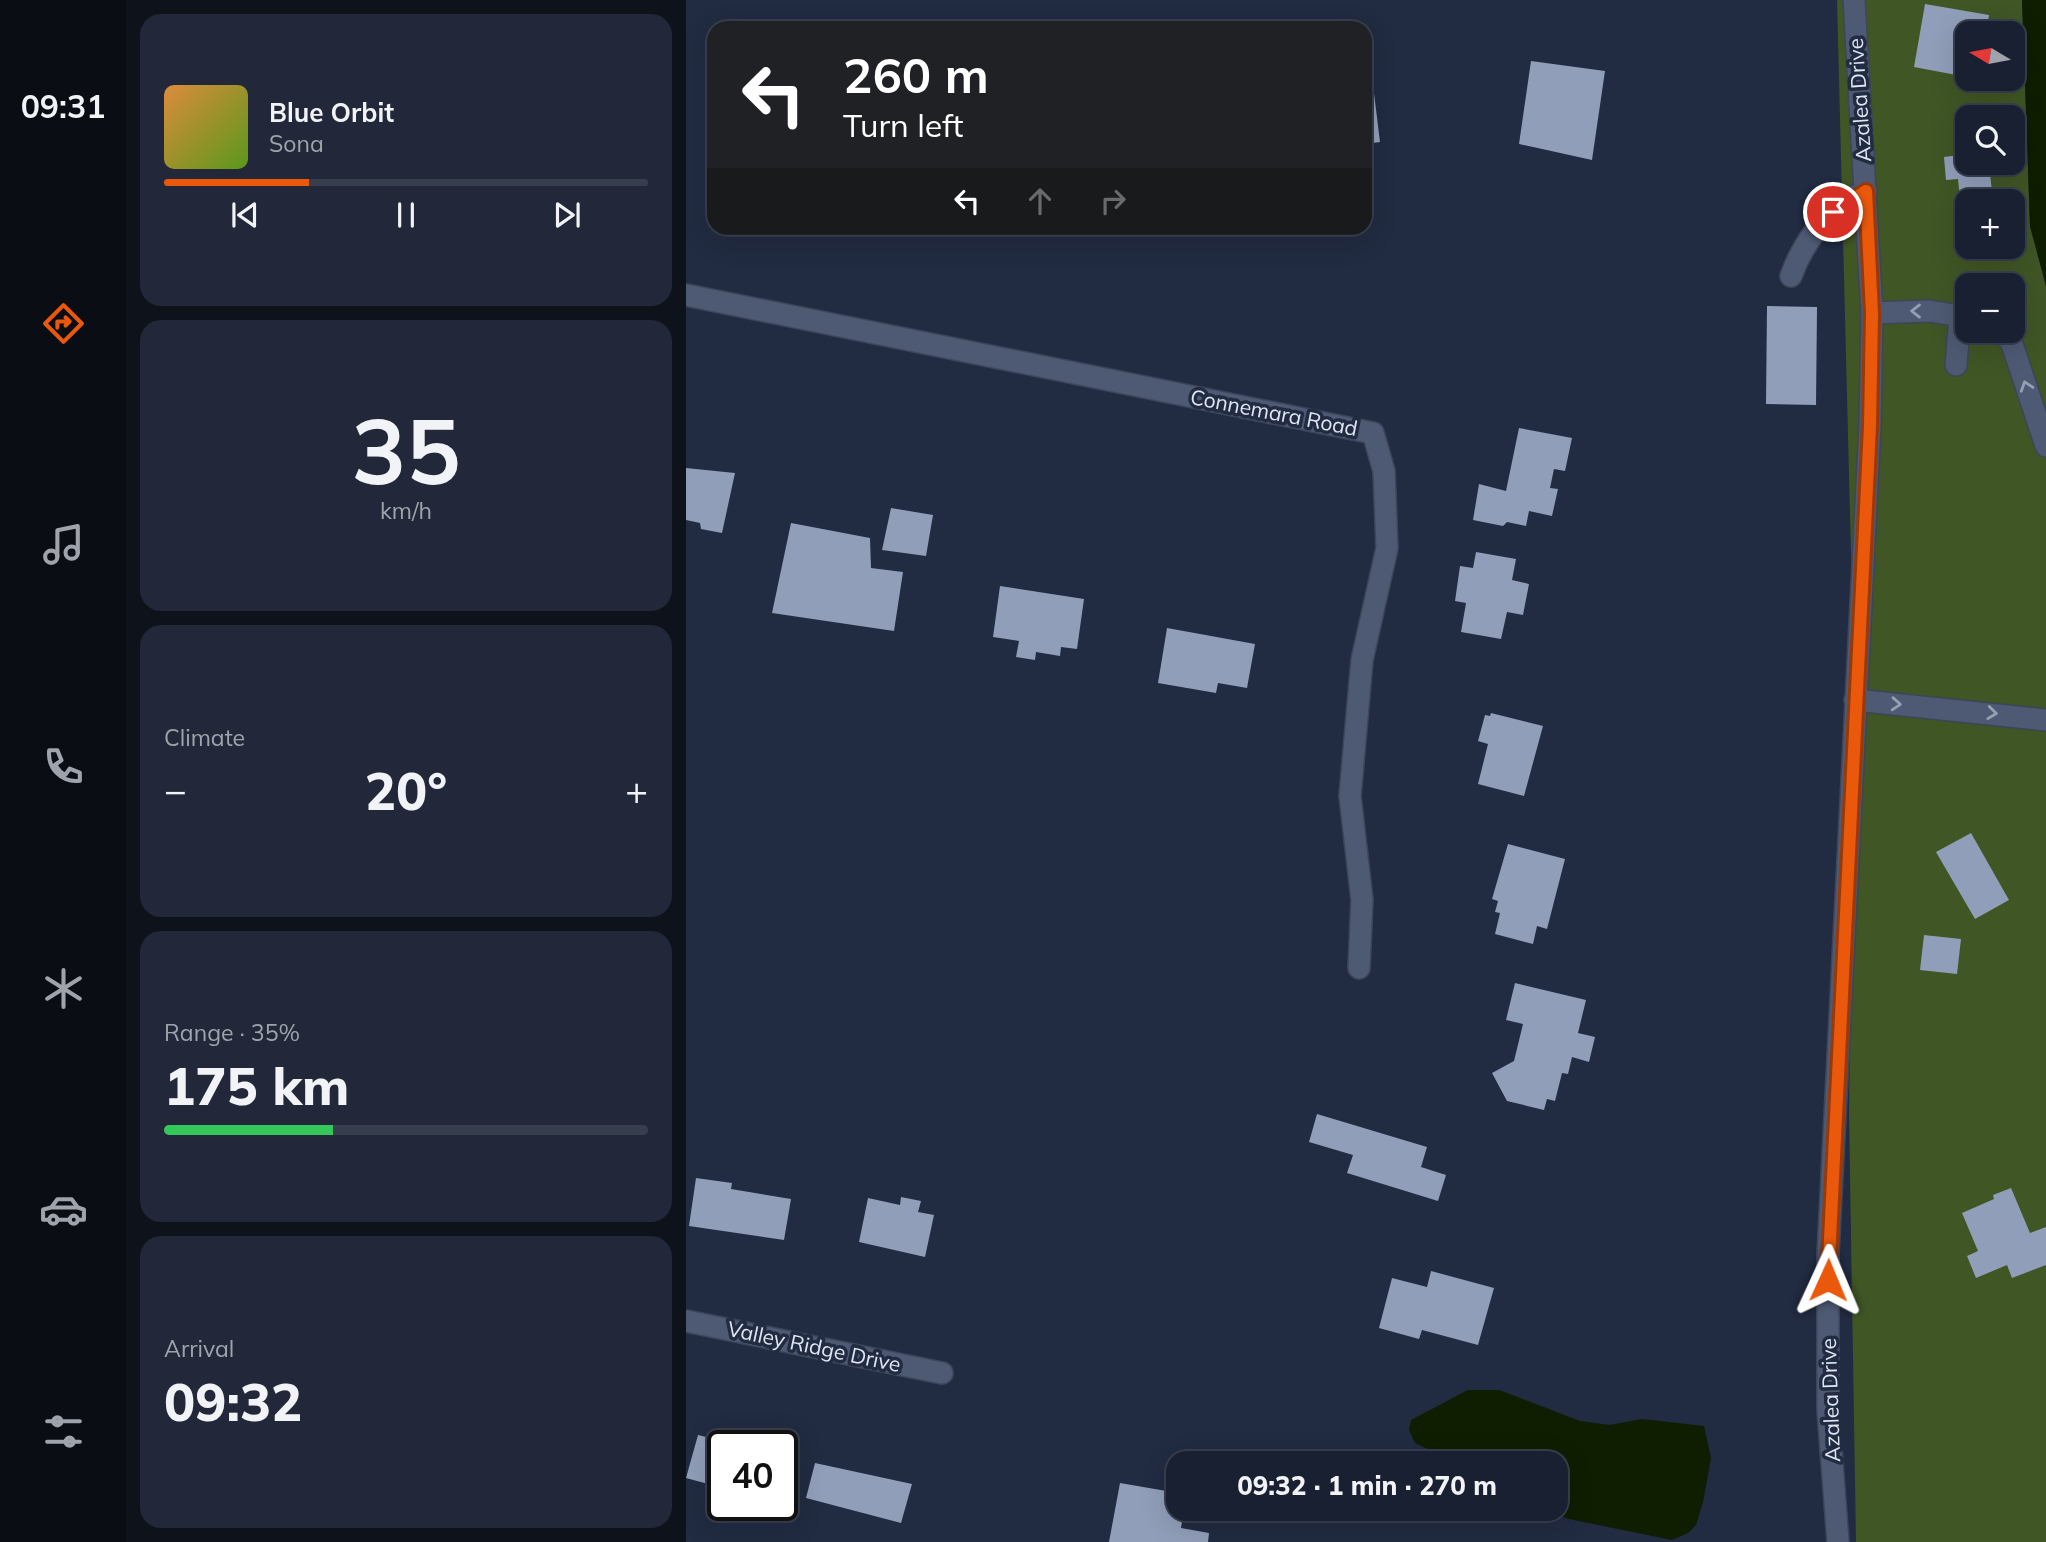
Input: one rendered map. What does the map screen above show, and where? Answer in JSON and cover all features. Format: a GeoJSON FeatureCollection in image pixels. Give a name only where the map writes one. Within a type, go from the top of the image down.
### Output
{"type":"FeatureCollection","features":[{"type":"Feature","properties":{"kind":"street","name":"Azalea Drive"},"geometry":{"type":"LineString","coordinates":[[1838,1542],[1828,1410],[1828,1254],[1870,426],[1872,313],[1854,0]]}},
{"type":"Feature","properties":{"kind":"street"},"geometry":{"type":"LineString","coordinates":[[1791,276],[1797,260],[1821,224],[1844,204],[1866,191]]}},
{"type":"Feature","properties":{"kind":"street","name":"Connemara Road"},"geometry":{"type":"LineString","coordinates":[[686,295],[1373,433],[1384,471],[1387,548],[1362,660],[1350,796],[1362,900],[1359,968]]}},
{"type":"Feature","properties":{"kind":"street"},"geometry":{"type":"LineString","coordinates":[[1872,313],[1929,311],[1955,316]]}},
{"type":"Feature","properties":{"kind":"street"},"geometry":{"type":"LineString","coordinates":[[1956,365],[1959,343]]}},
{"type":"Feature","properties":{"kind":"street"},"geometry":{"type":"LineString","coordinates":[[2012,343],[2046,446]]}},
{"type":"Feature","properties":{"kind":"street"},"geometry":{"type":"LineString","coordinates":[[1855,700],[2046,720]]}},
{"type":"Feature","properties":{"kind":"street","name":"Valley Ridge Drive"},"geometry":{"type":"LineString","coordinates":[[686,1321],[942,1373]]}},
{"type":"Feature","properties":{"kind":"green space"},"geometry":{"type":"Polygon","coordinates":[[[1837,0],[2022,0],[2023,21],[1955,21],[1955,91],[2025,91],[2025,85],[2030,226],[2046,286],[2046,1542],[1856,1542],[1849,1114],[1854,673],[1837,0]]]}},
{"type":"Feature","properties":{"kind":"shaded area"},"geometry":{"type":"Polygon","coordinates":[[[2022,0],[2046,0],[2046,286],[2030,226],[2025,21],[2023,21],[2022,0]]]}},
{"type":"Feature","properties":{"kind":"shaded area"},"geometry":{"type":"Polygon","coordinates":[[[1468,1390],[1499,1390],[1580,1421],[1610,1425],[1642,1419],[1704,1426],[1711,1458],[1696,1525],[1688,1533],[1672,1540],[1568,1519],[1568,1451],[1432,1451],[1415,1443],[1409,1430],[1411,1420],[1468,1390]]]}},
{"type":"Feature","properties":{"kind":"building"},"geometry":{"type":"Polygon","coordinates":[[[1925,4],[1989,15],[1988,21],[1955,21],[1955,75],[1914,67],[1925,4]]]}},
{"type":"Feature","properties":{"kind":"building"},"geometry":{"type":"Polygon","coordinates":[[[1531,61],[1605,71],[1592,160],[1519,144],[1531,61]]]}},
{"type":"Feature","properties":{"kind":"building"},"geometry":{"type":"Polygon","coordinates":[[[1372,77],[1380,142],[1372,143],[1372,77]]]}},
{"type":"Feature","properties":{"kind":"building"},"geometry":{"type":"Polygon","coordinates":[[[1955,156],[1955,175],[1990,175],[1992,189],[1959,189],[1958,179],[1946,180],[1944,157],[1955,156]]]}},
{"type":"Feature","properties":{"kind":"building"},"geometry":{"type":"Polygon","coordinates":[[[1767,306],[1817,307],[1816,405],[1766,404],[1767,306]]]}},
{"type":"Feature","properties":{"kind":"building"},"geometry":{"type":"Polygon","coordinates":[[[1519,428],[1572,438],[1565,471],[1554,469],[1550,488],[1558,489],[1552,516],[1529,511],[1526,526],[1507,522],[1503,526],[1473,520],[1479,484],[1506,491],[1519,428]]]}},
{"type":"Feature","properties":{"kind":"building"},"geometry":{"type":"Polygon","coordinates":[[[686,468],[735,473],[722,533],[701,529],[700,523],[686,520],[686,468]]]}},
{"type":"Feature","properties":{"kind":"building"},"geometry":{"type":"Polygon","coordinates":[[[891,508],[933,515],[926,556],[882,550],[891,508]]]}},
{"type":"Feature","properties":{"kind":"building"},"geometry":{"type":"Polygon","coordinates":[[[791,523],[870,538],[871,568],[903,572],[894,631],[772,613],[791,523]]]}},
{"type":"Feature","properties":{"kind":"building"},"geometry":{"type":"Polygon","coordinates":[[[1476,552],[1516,559],[1512,580],[1529,584],[1523,615],[1507,612],[1501,639],[1461,632],[1466,603],[1455,601],[1460,566],[1473,568],[1476,552]]]}},
{"type":"Feature","properties":{"kind":"building"},"geometry":{"type":"Polygon","coordinates":[[[1000,586],[1084,599],[1077,649],[1061,647],[1060,656],[1036,652],[1035,660],[1016,657],[1019,641],[993,637],[1000,586]]]}},
{"type":"Feature","properties":{"kind":"building"},"geometry":{"type":"Polygon","coordinates":[[[1167,628],[1255,644],[1247,688],[1218,683],[1216,693],[1158,683],[1167,628]]]}},
{"type":"Feature","properties":{"kind":"building"},"geometry":{"type":"Polygon","coordinates":[[[1491,713],[1543,726],[1524,796],[1478,784],[1488,744],[1478,741],[1485,715],[1490,716],[1491,713]]]}},
{"type":"Feature","properties":{"kind":"building"},"geometry":{"type":"Polygon","coordinates":[[[1971,833],[2009,900],[1975,919],[1936,852],[1971,833]]]}},
{"type":"Feature","properties":{"kind":"building"},"geometry":{"type":"Polygon","coordinates":[[[1508,844],[1565,859],[1547,929],[1537,926],[1533,944],[1495,934],[1500,913],[1495,912],[1498,901],[1492,899],[1508,844]]]}},
{"type":"Feature","properties":{"kind":"building"},"geometry":{"type":"Polygon","coordinates":[[[1924,935],[1961,939],[1957,974],[1920,970],[1924,935]]]}},
{"type":"Feature","properties":{"kind":"building"},"geometry":{"type":"Polygon","coordinates":[[[1515,983],[1586,1000],[1578,1033],[1595,1037],[1589,1062],[1572,1057],[1568,1074],[1562,1073],[1555,1101],[1547,1099],[1544,1110],[1507,1101],[1492,1073],[1514,1061],[1523,1024],[1506,1020],[1515,983]]]}},
{"type":"Feature","properties":{"kind":"building"},"geometry":{"type":"Polygon","coordinates":[[[1317,1114],[1427,1147],[1421,1167],[1446,1175],[1438,1201],[1347,1173],[1353,1155],[1309,1142],[1317,1114]]]}},
{"type":"Feature","properties":{"kind":"building"},"geometry":{"type":"Polygon","coordinates":[[[696,1178],[732,1183],[731,1189],[791,1199],[784,1240],[689,1226],[696,1178]]]}},
{"type":"Feature","properties":{"kind":"building"},"geometry":{"type":"Polygon","coordinates":[[[2011,1188],[2030,1233],[2046,1227],[2046,1265],[2012,1278],[2007,1265],[1976,1278],[1967,1256],[1978,1251],[1962,1213],[2011,1188]]]}},
{"type":"Feature","properties":{"kind":"building"},"geometry":{"type":"Polygon","coordinates":[[[901,1197],[921,1201],[918,1212],[934,1215],[925,1257],[859,1242],[868,1198],[900,1205],[901,1197]]]}},
{"type":"Feature","properties":{"kind":"building"},"geometry":{"type":"Polygon","coordinates":[[[1431,1271],[1494,1288],[1478,1345],[1422,1330],[1419,1339],[1379,1328],[1392,1278],[1427,1287],[1431,1271]]]}},
{"type":"Feature","properties":{"kind":"building"},"geometry":{"type":"Polygon","coordinates":[[[698,1435],[707,1437],[707,1484],[686,1478],[698,1435]]]}},
{"type":"Feature","properties":{"kind":"building"},"geometry":{"type":"Polygon","coordinates":[[[815,1463],[912,1484],[901,1523],[806,1498],[815,1463]]]}},
{"type":"Feature","properties":{"kind":"building"},"geometry":{"type":"Polygon","coordinates":[[[1120,1483],[1166,1491],[1166,1521],[1182,1521],[1181,1528],[1209,1533],[1208,1542],[1109,1542],[1120,1483]]]}},
{"type":"Feature","properties":{"kind":"route"},"geometry":{"type":"LineString","coordinates":[[1828,1280],[1870,426],[1872,313],[1866,191],[1833,212]]}}]}
